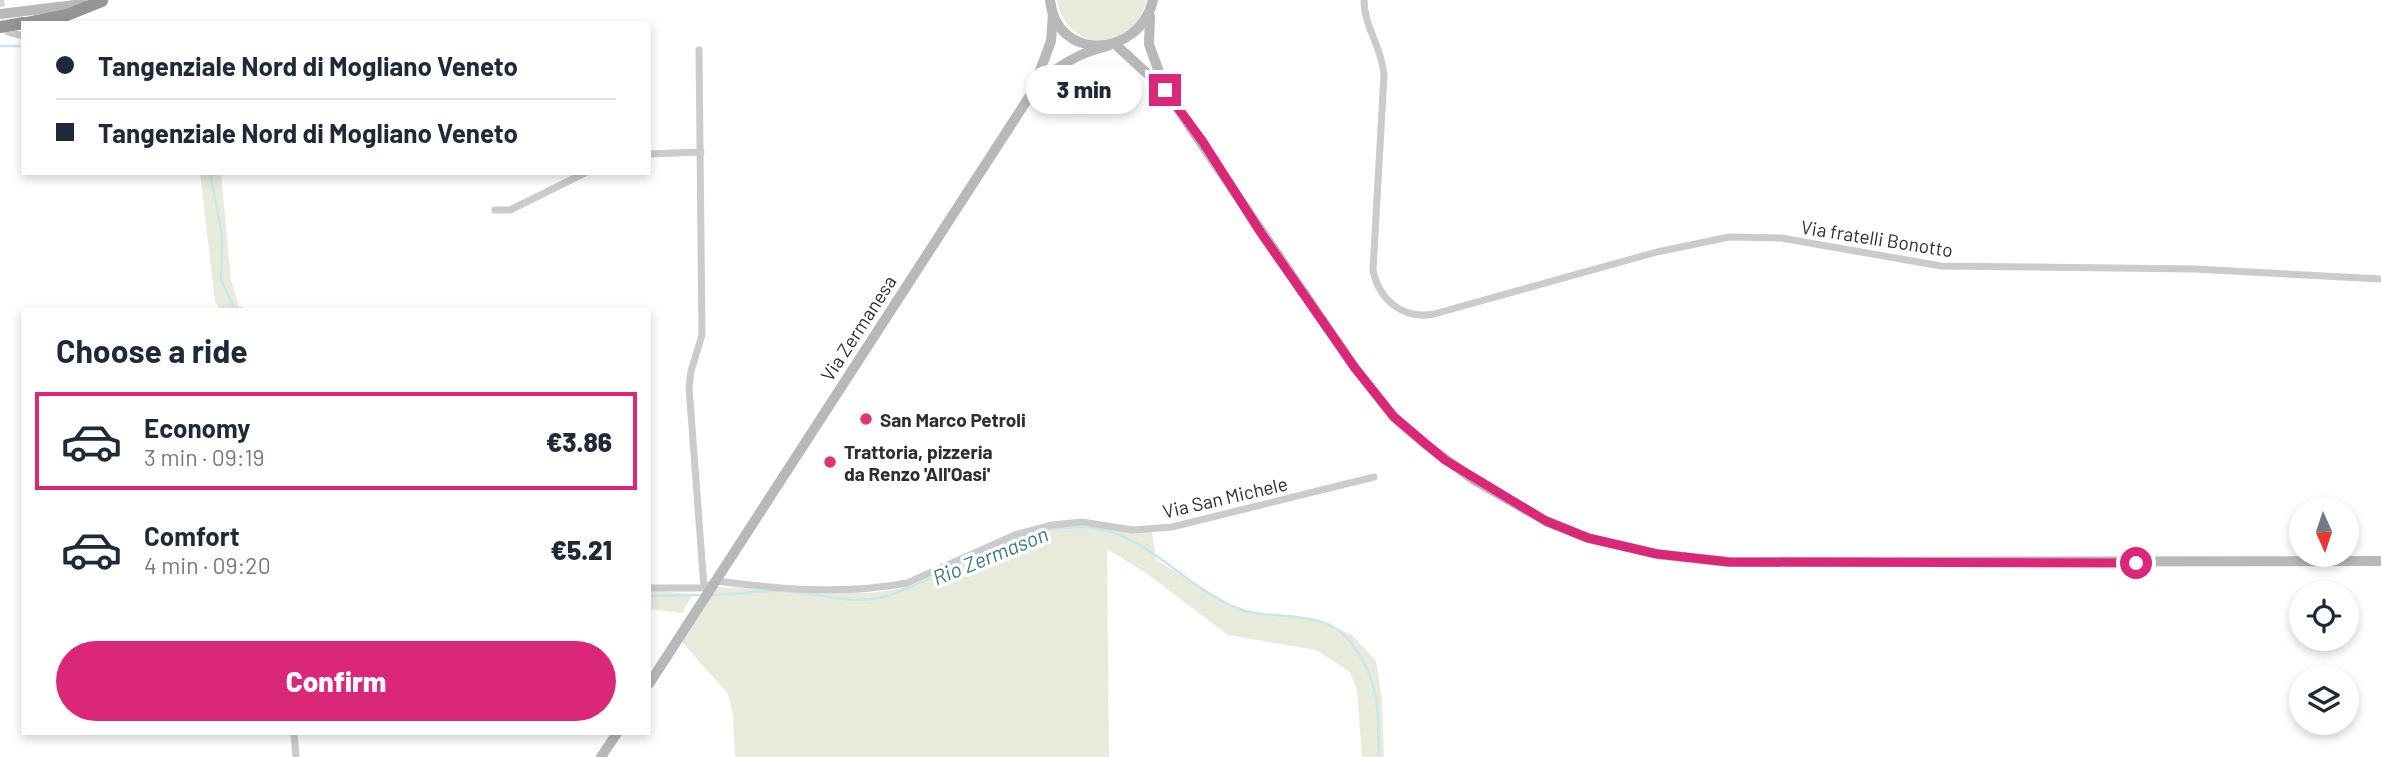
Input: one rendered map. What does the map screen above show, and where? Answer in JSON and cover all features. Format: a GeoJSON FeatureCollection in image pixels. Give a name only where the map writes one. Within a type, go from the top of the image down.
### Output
{"type":"FeatureCollection","features":[{"type":"Feature","properties":{"kind":"highway"},"geometry":{"type":"LineString","coordinates":[[36,21],[67,15],[104,1]]}},
{"type":"Feature","properties":{"kind":"highway"},"geometry":{"type":"LineString","coordinates":[[4,30],[21,24]]}},
{"type":"Feature","properties":{"kind":"main road"},"geometry":{"type":"LineString","coordinates":[[1153,0],[1149,44],[1165,90]]}},
{"type":"Feature","properties":{"kind":"main road"},"geometry":{"type":"LineString","coordinates":[[0,15],[104,1]]}},
{"type":"Feature","properties":{"kind":"main road","name":"Via Zermanesa"},"geometry":{"type":"LineString","coordinates":[[1049,5],[1062,28],[1075,39],[1091,45],[1112,45]]}},
{"type":"Feature","properties":{"kind":"main road","name":"Via Zermanesa"},"geometry":{"type":"LineString","coordinates":[[651,681],[1031,94],[1051,41],[1049,5]]}},
{"type":"Feature","properties":{"kind":"main road","name":"Via Zermanesa"},"geometry":{"type":"LineString","coordinates":[[1031,94],[1069,61],[1087,51],[1112,45],[1136,33],[1150,13]]}},
{"type":"Feature","properties":{"kind":"main road"},"geometry":{"type":"LineString","coordinates":[[1112,45],[1165,90],[1355,368],[1394,417],[1445,460],[1474,480],[1546,521],[1588,538],[1657,554],[1729,562],[2381,562]]}},
{"type":"Feature","properties":{"kind":"main road"},"geometry":{"type":"LineString","coordinates":[[601,757],[616,735]]}},
{"type":"Feature","properties":{"kind":"street","name":"Via fratelli Bonotto"},"geometry":{"type":"LineString","coordinates":[[1364,0],[1364,18],[1379,46],[1383,63],[1373,271],[1384,297],[1402,311],[1425,316],[1657,251],[1729,236],[1781,238],[1941,266],[2195,269],[2381,279]]}},
{"type":"Feature","properties":{"kind":"street"},"geometry":{"type":"LineString","coordinates":[[4,30],[21,35]]}},
{"type":"Feature","properties":{"kind":"street"},"geometry":{"type":"LineString","coordinates":[[651,588],[704,588],[690,387],[691,371],[702,335],[699,50]]}},
{"type":"Feature","properties":{"kind":"street"},"geometry":{"type":"LineString","coordinates":[[651,154],[701,152]]}},
{"type":"Feature","properties":{"kind":"street"},"geometry":{"type":"LineString","coordinates":[[495,210],[510,210],[582,175]]}},
{"type":"Feature","properties":{"kind":"street","name":"Via San Michele"},"geometry":{"type":"LineString","coordinates":[[716,581],[821,589],[889,586],[907,583],[1015,535],[1052,525],[1082,522],[1133,530],[1172,527],[1374,477]]}},
{"type":"Feature","properties":{"kind":"street","name":"Via Zermanesa"},"geometry":{"type":"LineString","coordinates":[[704,588],[716,581]]}},
{"type":"Feature","properties":{"kind":"street"},"geometry":{"type":"LineString","coordinates":[[294,735],[296,757]]}},
{"type":"Feature","properties":{"kind":"shaded area"},"geometry":{"type":"Polygon","coordinates":[[[1057,0],[1146,0],[1140,18],[1130,31],[1117,39],[1102,41],[1087,39],[1074,31],[1063,18],[1057,0]]]}},
{"type":"Feature","properties":{"kind":"shaded area"},"geometry":{"type":"Polygon","coordinates":[[[200,175],[221,175],[231,280],[239,306],[244,308],[220,308],[215,302],[200,175]]]}},
{"type":"Feature","properties":{"kind":"shaded area"},"geometry":{"type":"Polygon","coordinates":[[[1067,527],[1152,532],[1156,560],[1240,610],[1320,621],[1352,635],[1376,661],[1382,700],[1384,757],[1362,757],[1357,690],[1350,672],[1316,650],[1228,635],[1146,573],[1107,549],[1109,757],[735,757],[733,715],[728,694],[682,642],[716,587],[866,593],[893,590],[918,583],[1022,535],[1067,527]]]}},
{"type":"Feature","properties":{"kind":"shaded area"},"geometry":{"type":"Polygon","coordinates":[[[651,590],[693,594],[682,613],[651,609],[651,590]]]}},
{"type":"Feature","properties":{"kind":"waterway","name":"Rio Zermason"},"geometry":{"type":"LineString","coordinates":[[0,46],[21,46]]}},
{"type":"Feature","properties":{"kind":"waterway","name":"Rio Zermason"},"geometry":{"type":"LineString","coordinates":[[210,175],[222,235],[221,280],[234,308]]}},
{"type":"Feature","properties":{"kind":"waterway","name":"Rio Zermason"},"geometry":{"type":"LineString","coordinates":[[709,595],[783,591],[848,600],[873,599],[911,587],[1005,543],[1030,535],[1080,527],[1103,530],[1143,547],[1198,586],[1237,608],[1310,619],[1336,629],[1347,638],[1366,666],[1375,694],[1379,757]]}},
{"type":"Feature","properties":{"kind":"waterway","name":"Rio Zermason"},"geometry":{"type":"LineString","coordinates":[[651,596],[702,595]]}},
{"type":"Feature","properties":{"kind":"tunnel"},"geometry":{"type":"LineString","coordinates":[[0,0],[4,16]]}},
{"type":"Feature","properties":{"kind":"place","name":"San Marco Petroli"},"geometry":{"type":"Point","coordinates":[866,419]}},
{"type":"Feature","properties":{"kind":"place","name":"Trattoria, pizzeria da Renzo 'All'Oasi'"},"geometry":{"type":"Point","coordinates":[830,462]}},
{"type":"Feature","properties":{"kind":"route"},"geometry":{"type":"LineString","coordinates":[[1165,90],[1355,368],[1394,417],[1445,460],[1474,480],[1546,521],[1588,538],[1657,554],[1729,562],[2136,563]]}}]}
